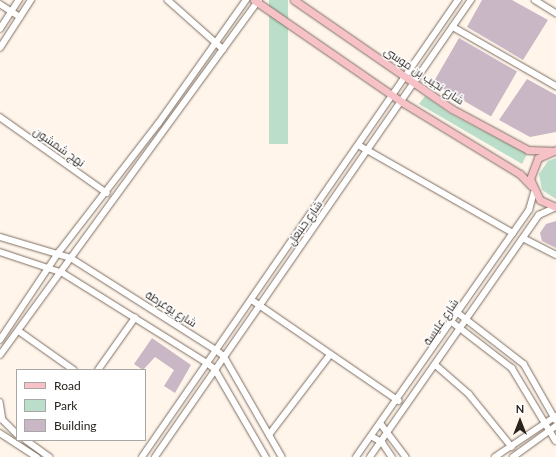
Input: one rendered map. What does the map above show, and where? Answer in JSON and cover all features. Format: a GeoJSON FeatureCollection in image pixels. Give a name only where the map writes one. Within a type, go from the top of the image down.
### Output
{"type":"FeatureCollection","features":[{"type":"Feature","properties":{"kind":"main road","name":"شارع نجيب بن موسى"},"geometry":{"type":"LineString","coordinates":[[294,0],[452,109],[528,150],[553,150]]}},
{"type":"Feature","properties":{"kind":"main road"},"geometry":{"type":"LineString","coordinates":[[257,1],[394,97],[520,174],[533,189],[556,207]]}},
{"type":"Feature","properties":{"kind":"main road"},"geometry":{"type":"LineString","coordinates":[[533,189],[534,164],[553,150]]}},
{"type":"Feature","properties":{"kind":"street"},"geometry":{"type":"LineString","coordinates":[[0,29],[2,21],[19,0]]}},
{"type":"Feature","properties":{"kind":"street"},"geometry":{"type":"LineString","coordinates":[[0,48],[31,0]]}},
{"type":"Feature","properties":{"kind":"street"},"geometry":{"type":"LineString","coordinates":[[168,0],[223,49]]}},
{"type":"Feature","properties":{"kind":"street"},"geometry":{"type":"LineString","coordinates":[[0,340],[59,252],[107,193],[246,0]]}},
{"type":"Feature","properties":{"kind":"street","name":"شارع حنبعل"},"geometry":{"type":"LineString","coordinates":[[142,457],[394,97],[458,0]]}},
{"type":"Feature","properties":{"kind":"street","name":"شارع حنبعل"},"geometry":{"type":"LineString","coordinates":[[155,457],[368,150],[416,84],[471,0]]}},
{"type":"Feature","properties":{"kind":"street"},"geometry":{"type":"LineString","coordinates":[[535,0],[556,13]]}},
{"type":"Feature","properties":{"kind":"street"},"geometry":{"type":"LineString","coordinates":[[0,355],[63,273],[71,258],[257,1]]}},
{"type":"Feature","properties":{"kind":"street"},"geometry":{"type":"LineString","coordinates":[[0,4],[20,17]]}},
{"type":"Feature","properties":{"kind":"street"},"geometry":{"type":"LineString","coordinates":[[2,21],[12,28]]}},
{"type":"Feature","properties":{"kind":"street"},"geometry":{"type":"LineString","coordinates":[[453,27],[556,86]]}},
{"type":"Feature","properties":{"kind":"street","name":"نهج شمشون"},"geometry":{"type":"LineString","coordinates":[[0,117],[107,193]]}},
{"type":"Feature","properties":{"kind":"street"},"geometry":{"type":"LineString","coordinates":[[360,146],[513,233]]}},
{"type":"Feature","properties":{"kind":"street","name":"شارع عليسة"},"geometry":{"type":"LineString","coordinates":[[356,457],[399,401],[529,210],[533,189]]}},
{"type":"Feature","properties":{"kind":"street","name":"شارع عليسة"},"geometry":{"type":"LineString","coordinates":[[370,457],[390,433],[468,322],[539,215],[556,207]]}},
{"type":"Feature","properties":{"kind":"street","name":"شارع يوغرطة"},"geometry":{"type":"LineString","coordinates":[[0,237],[59,252],[71,258],[224,356],[282,457]]}},
{"type":"Feature","properties":{"kind":"street"},"geometry":{"type":"LineString","coordinates":[[523,238],[556,254]]}},
{"type":"Feature","properties":{"kind":"street"},"geometry":{"type":"LineString","coordinates":[[0,252],[50,267],[63,273],[215,369],[266,457]]}},
{"type":"Feature","properties":{"kind":"street"},"geometry":{"type":"LineString","coordinates":[[252,300],[399,401]]}},
{"type":"Feature","properties":{"kind":"street"},"geometry":{"type":"LineString","coordinates":[[458,314],[524,364],[555,417],[547,425],[495,457]]}},
{"type":"Feature","properties":{"kind":"street"},"geometry":{"type":"LineString","coordinates":[[99,369],[135,318]]}},
{"type":"Feature","properties":{"kind":"street"},"geometry":{"type":"LineString","coordinates":[[452,322],[512,368],[556,441]]}},
{"type":"Feature","properties":{"kind":"street"},"geometry":{"type":"LineString","coordinates":[[19,331],[72,369]]}},
{"type":"Feature","properties":{"kind":"street"},"geometry":{"type":"LineString","coordinates":[[269,435],[330,355]]}},
{"type":"Feature","properties":{"kind":"street"},"geometry":{"type":"LineString","coordinates":[[437,366],[469,394],[512,447]]}},
{"type":"Feature","properties":{"kind":"street"},"geometry":{"type":"LineString","coordinates":[[0,402],[2,422],[16,433]]}},
{"type":"Feature","properties":{"kind":"street"},"geometry":{"type":"LineString","coordinates":[[381,424],[390,433],[406,457]]}},
{"type":"Feature","properties":{"kind":"street"},"geometry":{"type":"LineString","coordinates":[[513,457],[551,432],[556,426]]}},
{"type":"Feature","properties":{"kind":"street"},"geometry":{"type":"LineString","coordinates":[[9,427],[1,435],[37,457]]}},
{"type":"Feature","properties":{"kind":"street"},"geometry":{"type":"LineString","coordinates":[[371,436],[382,442],[392,457]]}},
{"type":"Feature","properties":{"kind":"street"},"geometry":{"type":"LineString","coordinates":[[27,441],[49,457]]}},
{"type":"Feature","properties":{"kind":"green space"},"geometry":{"type":"Polygon","coordinates":[[[269,0],[288,0],[288,144],[269,144],[269,0]]]}},
{"type":"Feature","properties":{"kind":"green space"},"geometry":{"type":"Polygon","coordinates":[[[425,96],[449,113],[527,154],[522,164],[419,104],[425,96]]]}},
{"type":"Feature","properties":{"kind":"green space"},"geometry":{"type":"Polygon","coordinates":[[[556,158],[556,199],[542,190],[539,174],[548,161],[556,158]]]}},
{"type":"Feature","properties":{"kind":"building"},"geometry":{"type":"Polygon","coordinates":[[[482,0],[512,0],[548,20],[523,60],[467,27],[482,0]]]}},
{"type":"Feature","properties":{"kind":"building"},"geometry":{"type":"Polygon","coordinates":[[[459,38],[517,72],[491,117],[433,83],[459,38]]]}},
{"type":"Feature","properties":{"kind":"building"},"geometry":{"type":"Polygon","coordinates":[[[527,79],[556,95],[556,132],[530,137],[499,120],[527,79]]]}},
{"type":"Feature","properties":{"kind":"building"},"geometry":{"type":"Polygon","coordinates":[[[556,221],[556,248],[542,241],[540,233],[546,224],[556,221]]]}},
{"type":"Feature","properties":{"kind":"building"},"geometry":{"type":"Polygon","coordinates":[[[152,338],[191,365],[175,393],[164,386],[174,370],[155,357],[144,369],[134,364],[152,338]]]}}]}
